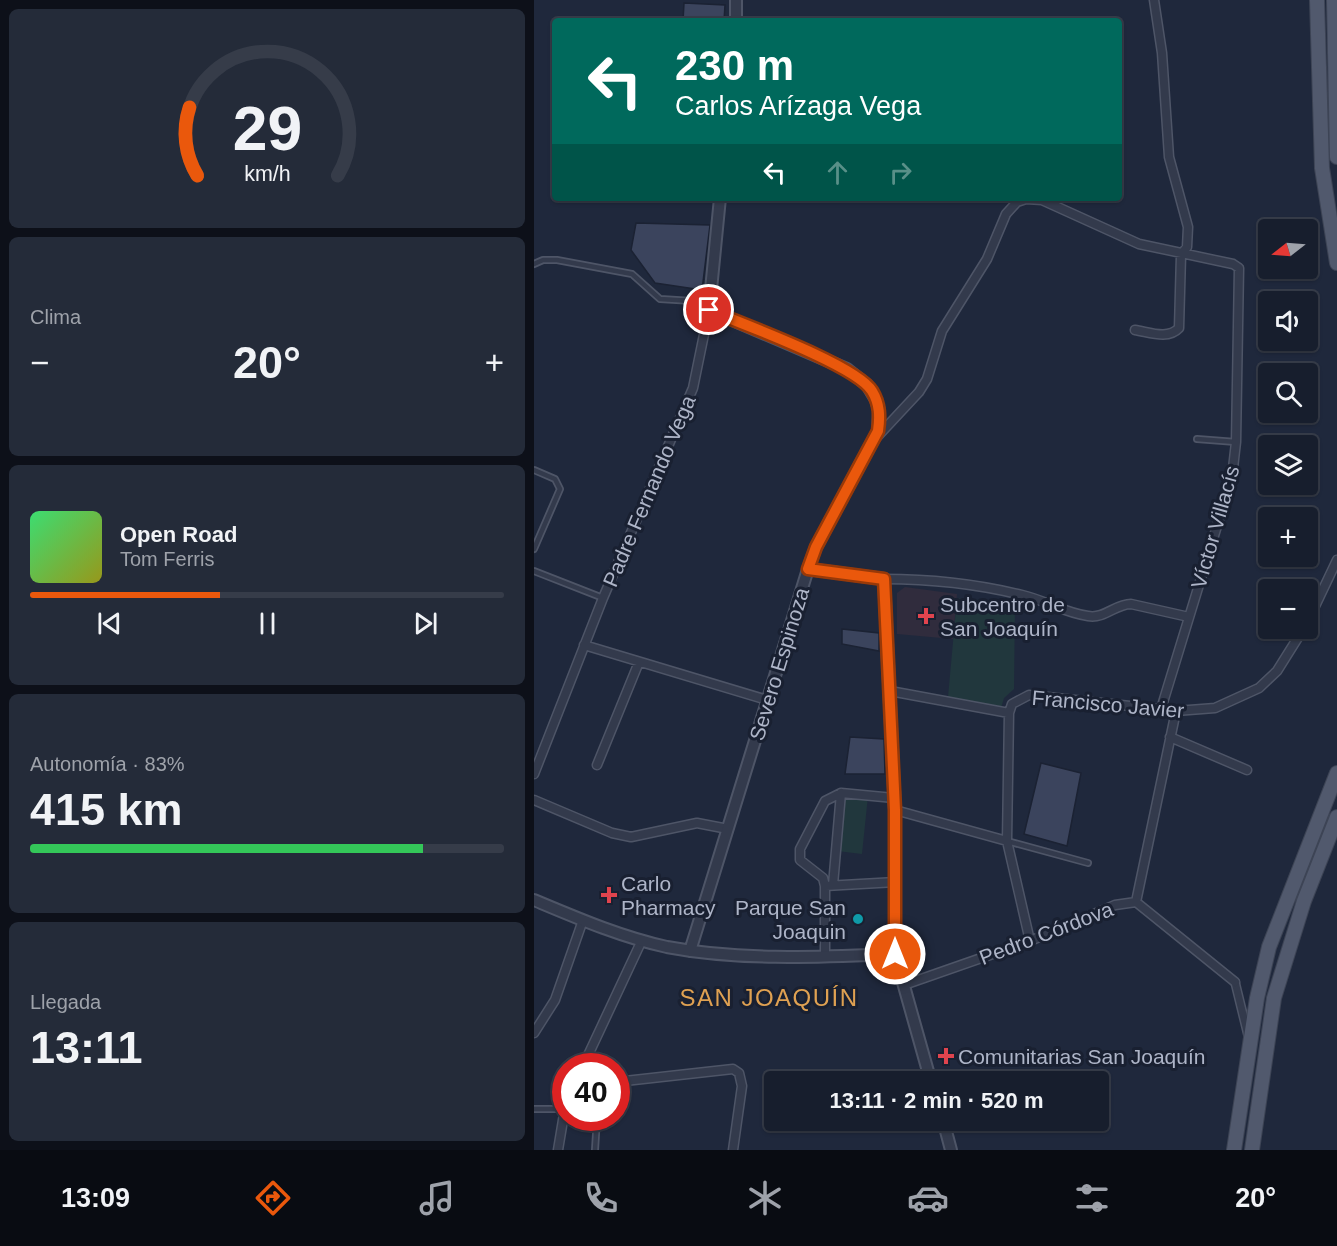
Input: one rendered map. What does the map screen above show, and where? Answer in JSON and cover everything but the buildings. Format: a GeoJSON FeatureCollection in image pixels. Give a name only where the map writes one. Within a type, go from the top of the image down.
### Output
{"type":"FeatureCollection","features":[{"type":"Feature","properties":{"kind":"main road"},"geometry":{"type":"LineString","coordinates":[[1317,0],[1322,168],[1337,263]]}},
{"type":"Feature","properties":{"kind":"main road"},"geometry":{"type":"LineString","coordinates":[[1334,0],[1337,157]]}},
{"type":"Feature","properties":{"kind":"main road"},"geometry":{"type":"LineString","coordinates":[[1234,1150],[1250,1045],[1269,947],[1337,773]]}},
{"type":"Feature","properties":{"kind":"main road"},"geometry":{"type":"LineString","coordinates":[[1252,1150],[1274,998],[1304,901],[1337,817]]}},
{"type":"Feature","properties":{"kind":"street"},"geometry":{"type":"LineString","coordinates":[[736,0],[736,18]]}},
{"type":"Feature","properties":{"kind":"street"},"geometry":{"type":"LineString","coordinates":[[1135,330],[1167,335],[1174,334],[1179,328],[1181,255],[1187,247],[1188,227],[1169,157],[1162,53],[1154,0]]}},
{"type":"Feature","properties":{"kind":"street","name":"Padre Fernando Vega"},"geometry":{"type":"LineString","coordinates":[[534,774],[603,598],[693,388],[709,306],[720,201]]}},
{"type":"Feature","properties":{"kind":"street"},"geometry":{"type":"LineString","coordinates":[[873,441],[919,392],[927,379],[945,325],[987,259],[1006,214],[1020,201]]}},
{"type":"Feature","properties":{"kind":"street"},"geometry":{"type":"LineString","coordinates":[[1044,201],[1120,238],[1181,255]]}},
{"type":"Feature","properties":{"kind":"street","name":"Víctor Villacís"},"geometry":{"type":"LineString","coordinates":[[1161,709],[1232,477],[1236,442],[1239,268],[1233,264],[1181,255]]}},
{"type":"Feature","properties":{"kind":"street","name":"Severo Espinoza"},"geometry":{"type":"LineString","coordinates":[[690,951],[808,569],[816,547],[878,431],[879,410],[872,391],[860,377],[847,369],[709,306]]}},
{"type":"Feature","properties":{"kind":"street"},"geometry":{"type":"LineString","coordinates":[[1318,600],[1337,560]]}},
{"type":"Feature","properties":{"kind":"street"},"geometry":{"type":"LineString","coordinates":[[808,569],[884,579],[970,585],[1023,595],[1086,616],[1106,615],[1124,604],[1189,616]]}},
{"type":"Feature","properties":{"kind":"street"},"geometry":{"type":"LineString","coordinates":[[884,579],[895,810],[895,954],[928,1071]]}},
{"type":"Feature","properties":{"kind":"street","name":"Francisco Javier"},"geometry":{"type":"LineString","coordinates":[[1030,941],[1007,841],[1009,712],[1012,704],[1019,698],[1029,695],[1176,711],[1215,708],[1259,688],[1277,671],[1297,639]]}},
{"type":"Feature","properties":{"kind":"street"},"geometry":{"type":"LineString","coordinates":[[584,645],[767,700]]}},
{"type":"Feature","properties":{"kind":"street"},"geometry":{"type":"LineString","coordinates":[[597,765],[639,662]]}},
{"type":"Feature","properties":{"kind":"street"},"geometry":{"type":"LineString","coordinates":[[890,692],[1009,712]]}},
{"type":"Feature","properties":{"kind":"street"},"geometry":{"type":"LineString","coordinates":[[1136,902],[1176,711]]}},
{"type":"Feature","properties":{"kind":"street"},"geometry":{"type":"LineString","coordinates":[[1170,737],[1247,770]]}},
{"type":"Feature","properties":{"kind":"street"},"geometry":{"type":"LineString","coordinates":[[829,886],[823,878],[800,860],[800,849],[825,801],[841,793],[894,798]]}},
{"type":"Feature","properties":{"kind":"street"},"geometry":{"type":"LineString","coordinates":[[825,956],[829,886],[841,793]]}},
{"type":"Feature","properties":{"kind":"street"},"geometry":{"type":"LineString","coordinates":[[534,800],[612,833],[630,837],[697,824],[728,829]]}},
{"type":"Feature","properties":{"kind":"street"},"geometry":{"type":"LineString","coordinates":[[895,810],[1007,841]]}},
{"type":"Feature","properties":{"kind":"street"},"geometry":{"type":"LineString","coordinates":[[829,886],[896,882]]}},
{"type":"Feature","properties":{"kind":"street"},"geometry":{"type":"LineString","coordinates":[[534,900],[642,940],[690,951],[825,956],[895,954]]}},
{"type":"Feature","properties":{"kind":"street","name":"Pedro Córdova"},"geometry":{"type":"LineString","coordinates":[[904,985],[1030,941],[1115,905],[1136,902],[1235,982]]}},
{"type":"Feature","properties":{"kind":"street"},"geometry":{"type":"LineString","coordinates":[[534,1033],[555,1000],[583,920]]}},
{"type":"Feature","properties":{"kind":"street"},"geometry":{"type":"LineString","coordinates":[[589,1053],[642,940]]}},
{"type":"Feature","properties":{"kind":"street"},"geometry":{"type":"LineString","coordinates":[[1235,982],[1250,1045]]}},
{"type":"Feature","properties":{"kind":"street"},"geometry":{"type":"LineString","coordinates":[[630,1080],[733,1069],[739,1073],[742,1086],[732,1150]]}},
{"type":"Feature","properties":{"kind":"street"},"geometry":{"type":"LineString","coordinates":[[558,1150],[561,1131]]}},
{"type":"Feature","properties":{"kind":"street"},"geometry":{"type":"LineString","coordinates":[[946,1131],[951,1150]]}},
{"type":"Feature","properties":{"kind":"lane"},"geometry":{"type":"LineString","coordinates":[[534,264],[543,260],[556,260],[632,274],[660,299],[709,306]]}},
{"type":"Feature","properties":{"kind":"lane"},"geometry":{"type":"LineString","coordinates":[[1197,439],[1236,442]]}},
{"type":"Feature","properties":{"kind":"lane"},"geometry":{"type":"LineString","coordinates":[[534,470],[555,479],[560,489],[534,549]]}},
{"type":"Feature","properties":{"kind":"lane"},"geometry":{"type":"LineString","coordinates":[[534,571],[603,598]]}},
{"type":"Feature","properties":{"kind":"lane"},"geometry":{"type":"LineString","coordinates":[[1007,841],[1088,862]]}},
{"type":"Feature","properties":{"kind":"lane"},"geometry":{"type":"LineString","coordinates":[[534,1109],[552,1107]]}},
{"type":"Feature","properties":{"kind":"lane"},"geometry":{"type":"LineString","coordinates":[[595,1150],[596,1131]]}},
{"type":"Feature","properties":{"kind":"shaded area","name":"Subcentro de San Joaquín"},"geometry":{"type":"Polygon","coordinates":[[[905,587],[957,594],[953,639],[897,634],[897,593],[905,587]]]}},
{"type":"Feature","properties":{"kind":"green space"},"geometry":{"type":"Polygon","coordinates":[[[957,598],[1015,603],[1014,689],[1004,698],[1001,708],[948,697],[957,598]]]}},
{"type":"Feature","properties":{"kind":"green space"},"geometry":{"type":"Polygon","coordinates":[[[840,795],[868,796],[862,854],[837,851],[840,795]]]}},
{"type":"Feature","properties":{"kind":"place","name":"Subcentro de San Joaquín"},"geometry":{"type":"Point","coordinates":[926,616]}},
{"type":"Feature","properties":{"kind":"place","name":"Carlo Pharmacy"},"geometry":{"type":"Point","coordinates":[609,895]}},
{"type":"Feature","properties":{"kind":"place","name":"Parque San Joaquin"},"geometry":{"type":"Point","coordinates":[858,919]}},
{"type":"Feature","properties":{"kind":"place","name":"Comunitarias San Joaquín"},"geometry":{"type":"Point","coordinates":[946,1056]}},
{"type":"Feature","properties":{"kind":"district","name":"SAN JOAQUÍN"},"geometry":{"type":"Point","coordinates":[769,997]}},
{"type":"Feature","properties":{"kind":"route"},"geometry":{"type":"LineString","coordinates":[[709,310],[847,369],[860,377],[872,391],[879,410],[878,431],[816,547],[808,569],[884,579],[895,810],[895,954]]}}]}
